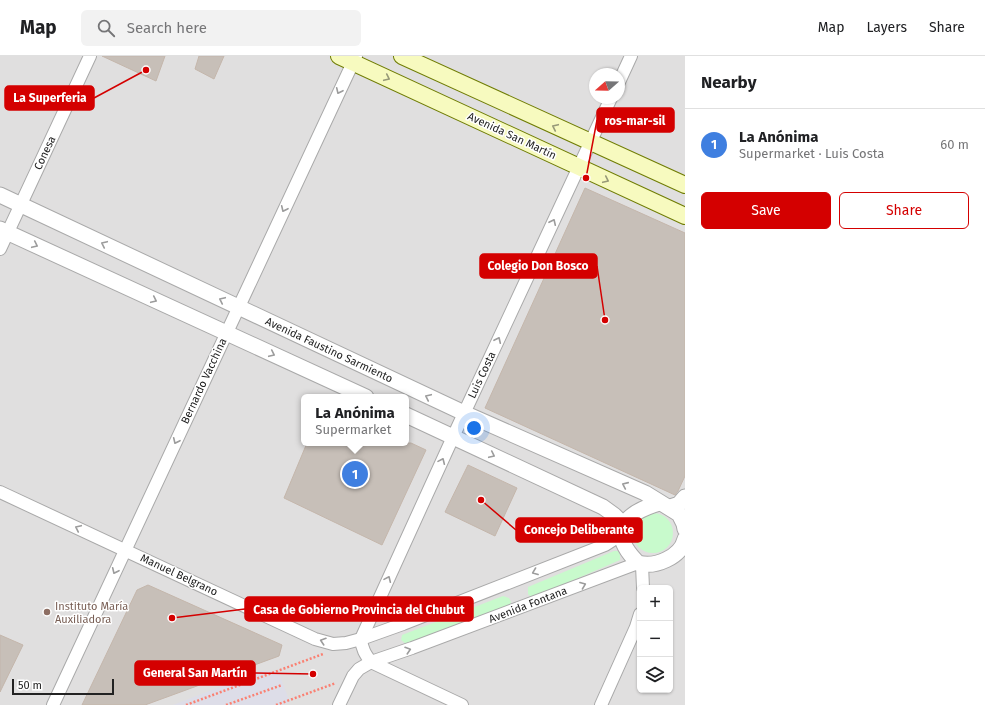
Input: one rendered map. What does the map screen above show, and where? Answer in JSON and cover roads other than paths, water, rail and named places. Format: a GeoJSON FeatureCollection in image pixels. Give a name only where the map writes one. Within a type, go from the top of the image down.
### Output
{"type":"FeatureCollection","features":[{"type":"Feature","properties":{"kind":"main road"},"geometry":{"type":"LineString","coordinates":[[402,56],[685,185]]}},
{"type":"Feature","properties":{"kind":"main road","name":"Avenida San Martín"},"geometry":{"type":"LineString","coordinates":[[349,58],[685,216]]}},
{"type":"Feature","properties":{"kind":"street","name":"Conesa"},"geometry":{"type":"LineString","coordinates":[[0,249],[4,231],[21,205],[90,56]]}},
{"type":"Feature","properties":{"kind":"street"},"geometry":{"type":"LineString","coordinates":[[625,69],[631,56]]}},
{"type":"Feature","properties":{"kind":"street","name":"Bernardo Vacchina"},"geometry":{"type":"LineString","coordinates":[[53,705],[227,333],[349,58]]}},
{"type":"Feature","properties":{"kind":"street","name":"Luis Costa"},"geometry":{"type":"LineString","coordinates":[[361,639],[452,437],[608,104]]}},
{"type":"Feature","properties":{"kind":"street","name":"Avenida Faustino Sarmiento"},"geometry":{"type":"LineString","coordinates":[[0,196],[464,413],[644,493],[679,519]]}},
{"type":"Feature","properties":{"kind":"street"},"geometry":{"type":"LineString","coordinates":[[4,231],[359,394]]}},
{"type":"Feature","properties":{"kind":"street"},"geometry":{"type":"LineString","coordinates":[[409,416],[603,507],[614,515],[622,529],[626,550],[640,564],[643,585]]}},
{"type":"Feature","properties":{"kind":"street","name":"Manuel Belgrano"},"geometry":{"type":"LineString","coordinates":[[0,492],[315,638],[333,644],[346,643],[361,639]]}},
{"type":"Feature","properties":{"kind":"street"},"geometry":{"type":"LineString","coordinates":[[640,564],[659,562],[680,554],[684,544],[679,519],[679,504],[685,497]]}},
{"type":"Feature","properties":{"kind":"street"},"geometry":{"type":"LineString","coordinates":[[462,705],[368,658],[361,647],[361,639],[403,624],[605,544],[622,529],[636,512],[646,507],[679,519]]}},
{"type":"Feature","properties":{"kind":"street","name":"Avenida Fontana"},"geometry":{"type":"LineString","coordinates":[[339,705],[353,676],[368,658],[412,648],[640,564]]}},
{"type":"Feature","properties":{"kind":"street"},"geometry":{"type":"LineString","coordinates":[[601,705],[638,621]]}},
{"type":"Feature","properties":{"kind":"place","name":"La Superferia"},"geometry":{"type":"Point","coordinates":[146,70]}},
{"type":"Feature","properties":{"kind":"place","name":"ros-mar-sil"},"geometry":{"type":"Point","coordinates":[586,178]}},
{"type":"Feature","properties":{"kind":"place","name":"Colegio Don Bosco"},"geometry":{"type":"Point","coordinates":[605,320]}},
{"type":"Feature","properties":{"kind":"place","name":"La Anónima"},"geometry":{"type":"Point","coordinates":[355,474]}},
{"type":"Feature","properties":{"kind":"place","name":"Concejo Deliberante"},"geometry":{"type":"Point","coordinates":[481,500]}},
{"type":"Feature","properties":{"kind":"place","name":"Instituto María Auxiliadora"},"geometry":{"type":"Point","coordinates":[47,612]}},
{"type":"Feature","properties":{"kind":"place","name":"Casa de Gobierno Provincia del Chubut"},"geometry":{"type":"Point","coordinates":[172,618]}},
{"type":"Feature","properties":{"kind":"place","name":"General San Martín"},"geometry":{"type":"Point","coordinates":[313,674]}}]}
